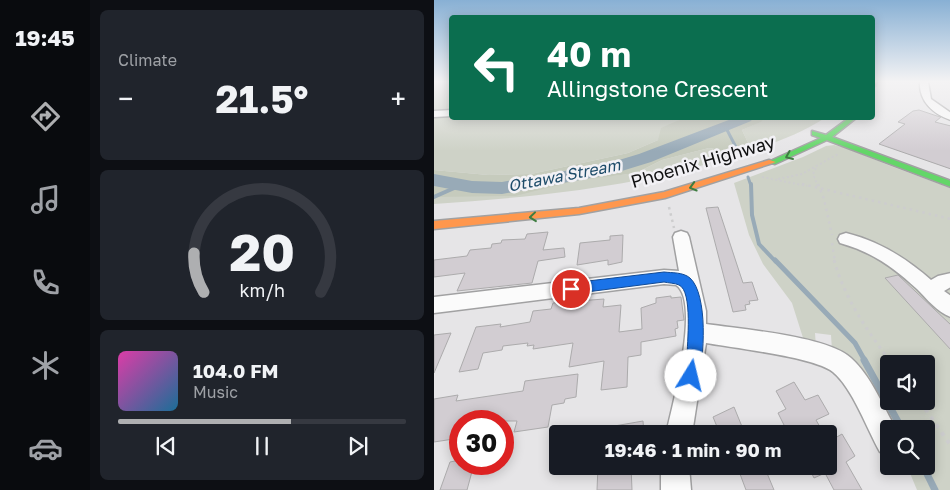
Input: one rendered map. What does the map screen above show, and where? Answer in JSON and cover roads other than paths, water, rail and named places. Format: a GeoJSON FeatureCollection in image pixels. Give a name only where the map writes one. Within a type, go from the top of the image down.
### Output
{"type":"FeatureCollection","features":[{"type":"Feature","properties":{"kind":"main road","name":"Phoenix Highway"},"geometry":{"type":"LineString","coordinates":[[434,225],[579,211],[666,195],[749,170],[796,153],[822,133],[832,120]]}},
{"type":"Feature","properties":{"kind":"main road","name":"Phoenix Highway"},"geometry":{"type":"LineString","coordinates":[[774,148],[822,133],[850,120]]}},
{"type":"Feature","properties":{"kind":"main road"},"geometry":{"type":"LineString","coordinates":[[851,120],[847,127],[848,134],[866,146]]}},
{"type":"Feature","properties":{"kind":"main road"},"geometry":{"type":"LineString","coordinates":[[822,133],[866,146],[950,177]]}},
{"type":"Feature","properties":{"kind":"main road"},"geometry":{"type":"LineString","coordinates":[[822,133],[950,184]]}},
{"type":"Feature","properties":{"kind":"main road","name":"Phoenix Highway"},"geometry":{"type":"LineString","coordinates":[[705,170],[762,153]]}},
{"type":"Feature","properties":{"kind":"street"},"geometry":{"type":"LineString","coordinates":[[932,105],[950,117]]}},
{"type":"Feature","properties":{"kind":"street"},"geometry":{"type":"LineString","coordinates":[[434,114],[449,113]]}},
{"type":"Feature","properties":{"kind":"street"},"geometry":{"type":"LineString","coordinates":[[681,237],[692,291],[696,332],[694,361],[681,425]]}},
{"type":"Feature","properties":{"kind":"street"},"geometry":{"type":"LineString","coordinates":[[846,239],[868,245],[931,290],[950,309]]}},
{"type":"Feature","properties":{"kind":"street"},"geometry":{"type":"LineString","coordinates":[[434,305],[664,277],[681,279],[687,283],[692,291]]}},
{"type":"Feature","properties":{"kind":"street"},"geometry":{"type":"LineString","coordinates":[[931,290],[944,281],[950,280]]}},
{"type":"Feature","properties":{"kind":"street"},"geometry":{"type":"LineString","coordinates":[[696,332],[798,349],[827,356],[842,365],[855,380],[880,426]]}},
{"type":"Feature","properties":{"kind":"street"},"geometry":{"type":"LineString","coordinates":[[676,475],[676,490]]}},
{"type":"Feature","properties":{"kind":"waterway","name":"Ottawa Stream"},"geometry":{"type":"LineString","coordinates":[[434,180],[472,187],[502,188],[612,168],[645,158],[741,120]]}},
{"type":"Feature","properties":{"kind":"waterway"},"geometry":{"type":"LineString","coordinates":[[725,126],[740,155]]}},
{"type":"Feature","properties":{"kind":"waterway"},"geometry":{"type":"LineString","coordinates":[[748,177],[751,186]]}},
{"type":"Feature","properties":{"kind":"waterway"},"geometry":{"type":"LineString","coordinates":[[751,184],[752,215],[759,244],[776,262]]}},
{"type":"Feature","properties":{"kind":"waterway"},"geometry":{"type":"LineString","coordinates":[[434,197],[461,185]]}},
{"type":"Feature","properties":{"kind":"waterway"},"geometry":{"type":"LineString","coordinates":[[775,260],[855,343],[865,361]]}},
{"type":"Feature","properties":{"kind":"waterway"},"geometry":{"type":"LineString","coordinates":[[864,360],[897,420]]}},
{"type":"Feature","properties":{"kind":"waterway"},"geometry":{"type":"LineString","coordinates":[[928,475],[935,490]]}}]}
